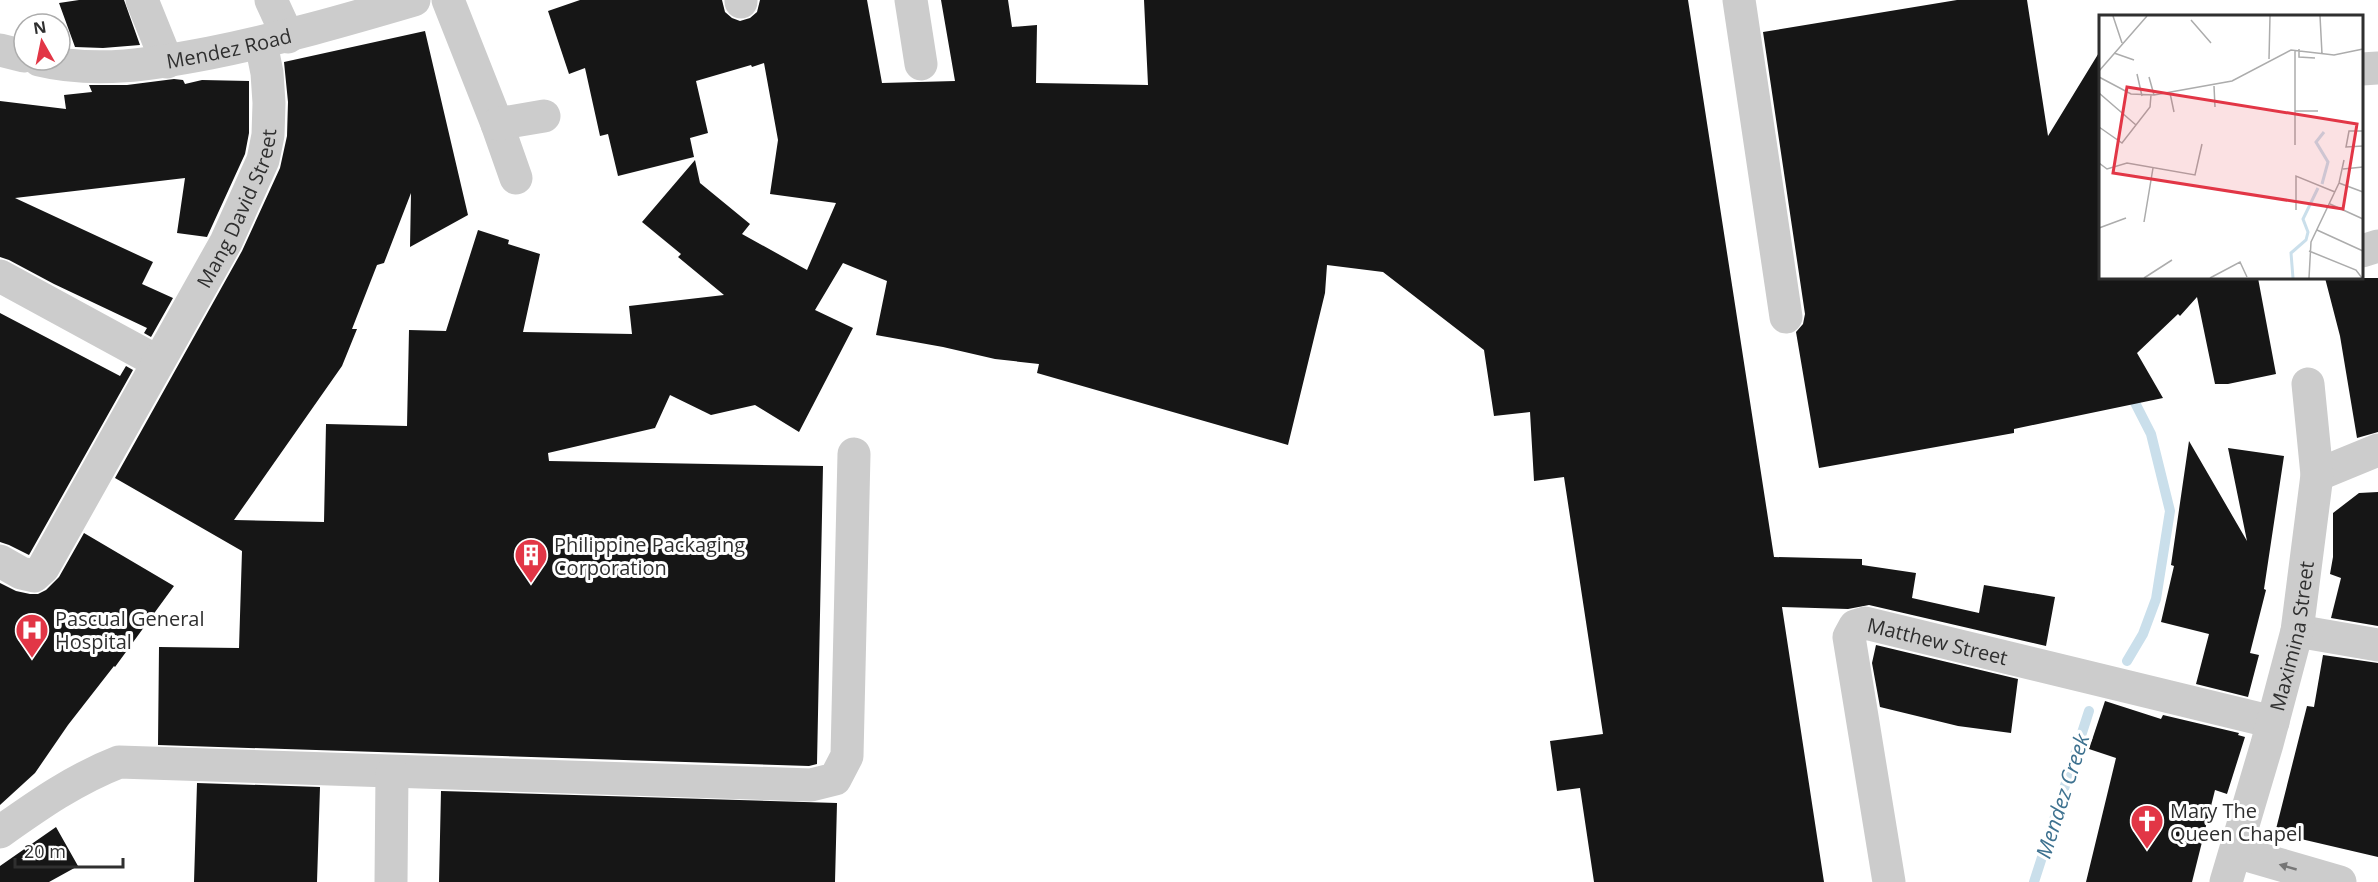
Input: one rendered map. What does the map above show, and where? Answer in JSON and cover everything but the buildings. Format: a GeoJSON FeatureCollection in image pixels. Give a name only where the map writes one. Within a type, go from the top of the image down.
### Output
{"type":"FeatureCollection","features":[{"type":"Feature","properties":{"kind":"street"},"geometry":{"type":"LineString","coordinates":[[142,0],[167,62]]}},
{"type":"Feature","properties":{"kind":"street","name":"Mang David Street"},"geometry":{"type":"LineString","coordinates":[[0,561],[21,573],[34,576],[43,568],[226,242],[263,160],[268,135],[267,74],[274,40],[271,0]]}},
{"type":"Feature","properties":{"kind":"street","name":"Mendez Road"},"geometry":{"type":"LineString","coordinates":[[72,64],[102,68],[167,62],[274,40],[414,0]]}},
{"type":"Feature","properties":{"kind":"street"},"geometry":{"type":"LineString","coordinates":[[448,0],[516,178]]}},
{"type":"Feature","properties":{"kind":"street"},"geometry":{"type":"LineString","coordinates":[[911,0],[921,64]]}},
{"type":"Feature","properties":{"kind":"street"},"geometry":{"type":"LineString","coordinates":[[1739,0],[1786,317]]}},
{"type":"Feature","properties":{"kind":"street"},"geometry":{"type":"LineString","coordinates":[[2363,69],[2378,68]]}},
{"type":"Feature","properties":{"kind":"street"},"geometry":{"type":"LineString","coordinates":[[497,124],[544,116]]}},
{"type":"Feature","properties":{"kind":"street"},"geometry":{"type":"LineString","coordinates":[[2363,250],[2378,246]]}},
{"type":"Feature","properties":{"kind":"street"},"geometry":{"type":"LineString","coordinates":[[0,276],[158,362]]}},
{"type":"Feature","properties":{"kind":"street","name":"Maximina Street"},"geometry":{"type":"LineString","coordinates":[[2231,867],[2274,722],[2297,631],[2317,475],[2308,384]]}},
{"type":"Feature","properties":{"kind":"street"},"geometry":{"type":"LineString","coordinates":[[2317,475],[2378,450]]}},
{"type":"Feature","properties":{"kind":"street"},"geometry":{"type":"LineString","coordinates":[[0,832],[52,795],[119,762],[392,773],[811,785],[835,779],[847,756],[854,454]]}},
{"type":"Feature","properties":{"kind":"street","name":"Matthew Street"},"geometry":{"type":"LineString","coordinates":[[1889,882],[1849,637],[1855,626],[1865,623],[2274,722]]}},
{"type":"Feature","properties":{"kind":"street"},"geometry":{"type":"LineString","coordinates":[[2297,631],[2378,645]]}},
{"type":"Feature","properties":{"kind":"street"},"geometry":{"type":"LineString","coordinates":[[391,882],[392,773]]}},
{"type":"Feature","properties":{"kind":"street"},"geometry":{"type":"LineString","coordinates":[[2231,867],[2340,882]]}},
{"type":"Feature","properties":{"kind":"waterway"},"geometry":{"type":"LineString","coordinates":[[2127,661],[2143,634],[2156,599],[2170,511],[2151,434],[2129,391]]}},
{"type":"Feature","properties":{"kind":"waterway","name":"Mendez Creek"},"geometry":{"type":"LineString","coordinates":[[2034,882],[2089,711]]}},
{"type":"Feature","properties":{"kind":"place","name":"Philippine Packaging Corporation"},"geometry":{"type":"Point","coordinates":[531,584]}},
{"type":"Feature","properties":{"kind":"place","name":"Pascual General Hospital"},"geometry":{"type":"Point","coordinates":[32,659]}},
{"type":"Feature","properties":{"kind":"place","name":"Mary The Queen Chapel"},"geometry":{"type":"Point","coordinates":[2147,850]}}]}
